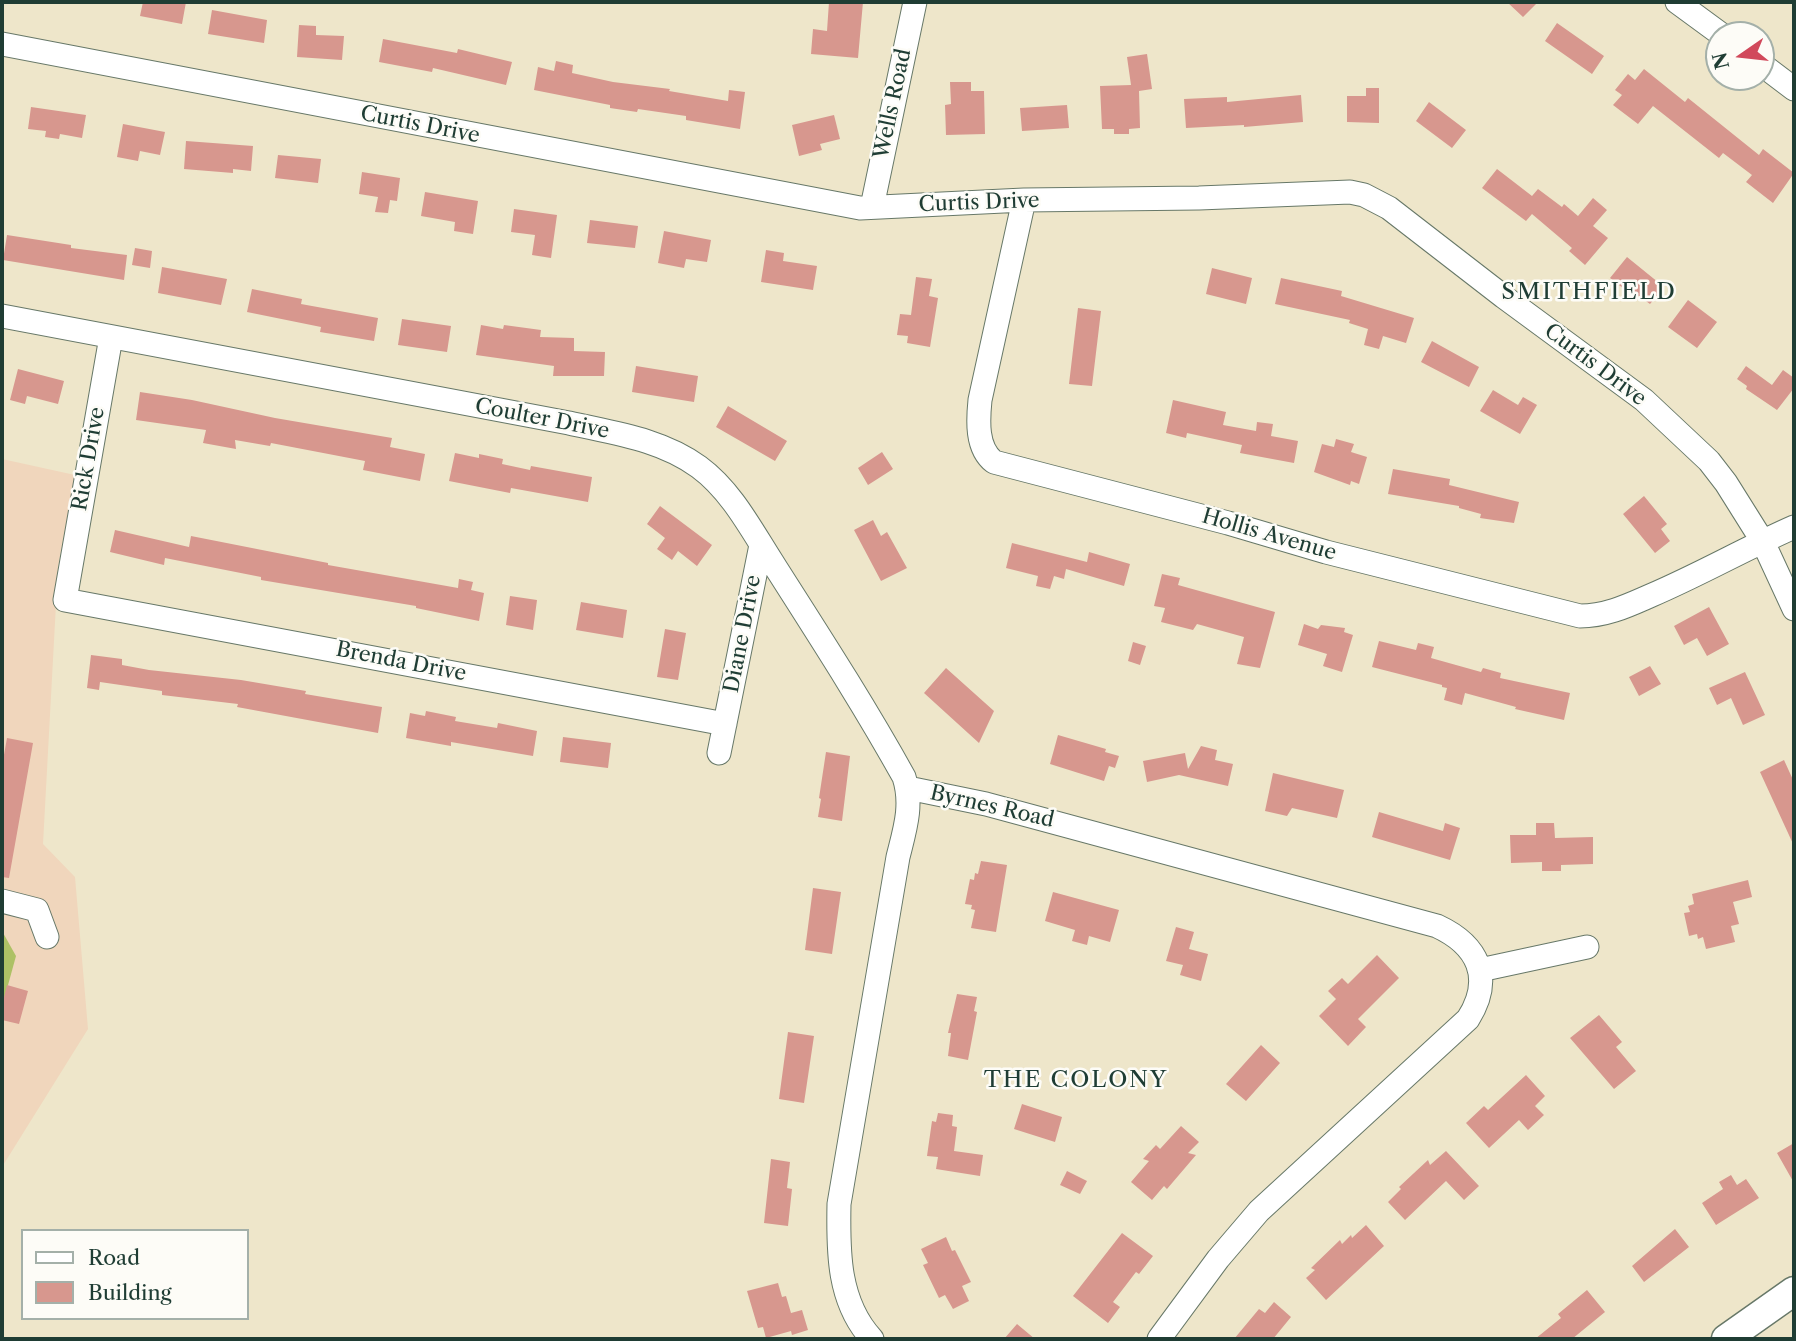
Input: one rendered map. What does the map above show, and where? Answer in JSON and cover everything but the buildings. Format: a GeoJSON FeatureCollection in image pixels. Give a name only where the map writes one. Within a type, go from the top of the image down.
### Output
{"type":"FeatureCollection","features":[{"type":"Feature","properties":{"kind":"main road"},"geometry":{"type":"LineString","coordinates":[[1726,1339],[1794,1291]]}},
{"type":"Feature","properties":{"kind":"street","name":"Wells Road"},"geometry":{"type":"LineString","coordinates":[[872,207],[915,2]]}},
{"type":"Feature","properties":{"kind":"street"},"geometry":{"type":"LineString","coordinates":[[1677,2],[1705,23]]}},
{"type":"Feature","properties":{"kind":"street","name":"Curtis Drive"},"geometry":{"type":"LineString","coordinates":[[2,44],[860,208],[1024,200],[1199,198],[1350,192],[1377,200],[1644,400],[1709,461],[1744,508],[1794,609]]}},
{"type":"Feature","properties":{"kind":"street"},"geometry":{"type":"LineString","coordinates":[[1775,75],[1794,89]]}},
{"type":"Feature","properties":{"kind":"street","name":"Hollis Avenue"},"geometry":{"type":"LineString","coordinates":[[1024,200],[980,407],[979,429],[983,447],[994,462],[1228,523],[1326,552],[1580,616],[1605,614],[1616,610],[1675,585],[1794,527]]}},
{"type":"Feature","properties":{"kind":"street","name":"Coulter Drive"},"geometry":{"type":"LineString","coordinates":[[2,316],[569,423],[664,447],[701,468],[734,503],[844,674],[908,788]]}},
{"type":"Feature","properties":{"kind":"street","name":"Rick Drive"},"geometry":{"type":"LineString","coordinates":[[68,581],[111,337]]}},
{"type":"Feature","properties":{"kind":"street","name":"Diane Drive"},"geometry":{"type":"LineString","coordinates":[[726,724],[761,545]]}},
{"type":"Feature","properties":{"kind":"street","name":"Brenda Drive"},"geometry":{"type":"LineString","coordinates":[[68,581],[65,600],[726,724]]}},
{"type":"Feature","properties":{"kind":"street"},"geometry":{"type":"LineString","coordinates":[[719,753],[726,724]]}},
{"type":"Feature","properties":{"kind":"street","name":"Byrnes Road"},"geometry":{"type":"LineString","coordinates":[[872,1339],[854,1312],[841,1274],[838,1252],[839,1204],[898,857],[908,814],[908,788],[986,804],[1437,926],[1464,942],[1480,970]]}},
{"type":"Feature","properties":{"kind":"street"},"geometry":{"type":"LineString","coordinates":[[2,901],[37,910],[47,937]]}},
{"type":"Feature","properties":{"kind":"street"},"geometry":{"type":"LineString","coordinates":[[1159,1339],[1218,1259],[1259,1211],[1468,1019],[1480,996],[1480,970],[1587,947]]}},
{"type":"Feature","properties":{"kind":"shaded area"},"geometry":{"type":"Polygon","coordinates":[[[2,459],[75,475],[58,567],[43,844],[75,877],[88,1029],[2,1167],[2,459]]]}},
{"type":"Feature","properties":{"kind":"green space"},"geometry":{"type":"Polygon","coordinates":[[[2,931],[16,956],[2,1007],[2,931]]]}},
{"type":"Feature","properties":{"kind":"district","name":"SMITHFIELD"},"geometry":{"type":"Point","coordinates":[1589,292]}},
{"type":"Feature","properties":{"kind":"district","name":"THE COLONY"},"geometry":{"type":"Point","coordinates":[1076,1080]}}]}
